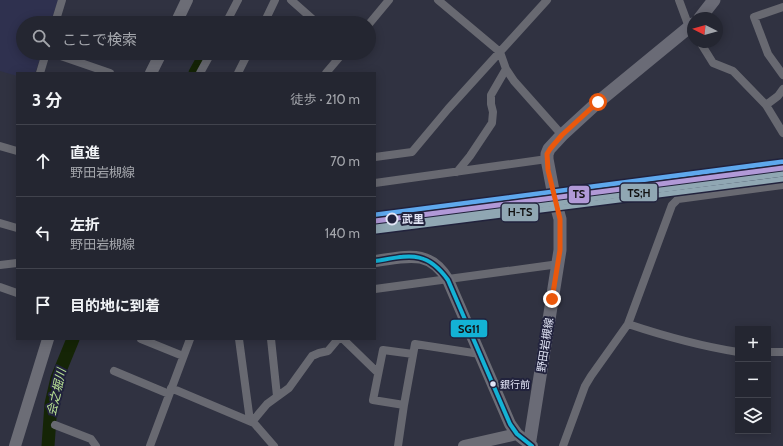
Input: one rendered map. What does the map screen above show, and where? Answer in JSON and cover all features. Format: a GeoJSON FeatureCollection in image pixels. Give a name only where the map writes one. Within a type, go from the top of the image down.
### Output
{"type":"FeatureCollection","features":[{"type":"Feature","properties":{"kind":"main road"},"geometry":{"type":"LineString","coordinates":[[705,12],[714,0]]}},
{"type":"Feature","properties":{"kind":"main road"},"geometry":{"type":"LineString","coordinates":[[547,160],[550,149],[562,135],[598,102],[687,32]]}},
{"type":"Feature","properties":{"kind":"main road","name":"野田岩槻線"},"geometry":{"type":"LineString","coordinates":[[530,445],[560,250],[560,219],[547,160]]}},
{"type":"Feature","properties":{"kind":"street"},"geometry":{"type":"LineString","coordinates":[[57,16],[62,0]]}},
{"type":"Feature","properties":{"kind":"street"},"geometry":{"type":"LineString","coordinates":[[180,16],[188,0]]}},
{"type":"Feature","properties":{"kind":"street"},"geometry":{"type":"LineString","coordinates":[[230,16],[238,0]]}},
{"type":"Feature","properties":{"kind":"street"},"geometry":{"type":"LineString","coordinates":[[267,16],[275,0]]}},
{"type":"Feature","properties":{"kind":"street"},"geometry":{"type":"LineString","coordinates":[[290,0],[309,16]]}},
{"type":"Feature","properties":{"kind":"street"},"geometry":{"type":"LineString","coordinates":[[376,16],[390,0]]}},
{"type":"Feature","properties":{"kind":"street"},"geometry":{"type":"LineString","coordinates":[[438,0],[500,52],[506,69],[514,81],[562,135]]}},
{"type":"Feature","properties":{"kind":"street"},"geometry":{"type":"LineString","coordinates":[[376,157],[412,152],[448,109],[547,0]]}},
{"type":"Feature","properties":{"kind":"street"},"geometry":{"type":"LineString","coordinates":[[679,0],[687,17]]}},
{"type":"Feature","properties":{"kind":"street"},"geometry":{"type":"LineString","coordinates":[[783,7],[754,17],[768,54],[783,75]]}},
{"type":"Feature","properties":{"kind":"street"},"geometry":{"type":"LineString","coordinates":[[704,48],[713,63],[733,70],[766,105],[783,133]]}},
{"type":"Feature","properties":{"kind":"street"},"geometry":{"type":"LineString","coordinates":[[40,72],[44,60]]}},
{"type":"Feature","properties":{"kind":"street"},"geometry":{"type":"LineString","coordinates":[[72,60],[107,72]]}},
{"type":"Feature","properties":{"kind":"street"},"geometry":{"type":"LineString","coordinates":[[152,72],[158,60]]}},
{"type":"Feature","properties":{"kind":"street"},"geometry":{"type":"LineString","coordinates":[[201,72],[207,60]]}},
{"type":"Feature","properties":{"kind":"street"},"geometry":{"type":"LineString","coordinates":[[238,72],[244,60]]}},
{"type":"Feature","properties":{"kind":"street"},"geometry":{"type":"LineString","coordinates":[[327,72],[338,60]]}},
{"type":"Feature","properties":{"kind":"street"},"geometry":{"type":"LineString","coordinates":[[457,172],[470,156],[492,123],[493,112],[491,95],[506,69]]}},
{"type":"Feature","properties":{"kind":"street"},"geometry":{"type":"LineString","coordinates":[[766,105],[778,96],[783,89]]}},
{"type":"Feature","properties":{"kind":"street"},"geometry":{"type":"LineString","coordinates":[[0,146],[16,149]]}},
{"type":"Feature","properties":{"kind":"street"},"geometry":{"type":"LineString","coordinates":[[376,183],[547,160]]}},
{"type":"Feature","properties":{"kind":"street"},"geometry":{"type":"LineString","coordinates":[[563,446],[585,386],[628,324],[672,205],[675,201],[678,199],[783,185]]}},
{"type":"Feature","properties":{"kind":"street"},"geometry":{"type":"LineString","coordinates":[[0,223],[16,228]]}},
{"type":"Feature","properties":{"kind":"street"},"geometry":{"type":"LineString","coordinates":[[376,261],[406,257],[423,258],[437,264],[448,280],[510,424],[517,434],[530,445]]}},
{"type":"Feature","properties":{"kind":"street"},"geometry":{"type":"LineString","coordinates":[[0,265],[16,263]]}},
{"type":"Feature","properties":{"kind":"street"},"geometry":{"type":"LineString","coordinates":[[376,289],[559,264]]}},
{"type":"Feature","properties":{"kind":"street"},"geometry":{"type":"LineString","coordinates":[[0,287],[16,292]]}},
{"type":"Feature","properties":{"kind":"street"},"geometry":{"type":"LineString","coordinates":[[628,324],[704,346],[735,351]]}},
{"type":"Feature","properties":{"kind":"street"},"geometry":{"type":"LineString","coordinates":[[16,446],[48,340]]}},
{"type":"Feature","properties":{"kind":"street"},"geometry":{"type":"LineString","coordinates":[[144,340],[183,356]]}},
{"type":"Feature","properties":{"kind":"street"},"geometry":{"type":"LineString","coordinates":[[150,446],[190,340]]}},
{"type":"Feature","properties":{"kind":"street"},"geometry":{"type":"LineString","coordinates":[[239,340],[251,422]]}},
{"type":"Feature","properties":{"kind":"street"},"geometry":{"type":"LineString","coordinates":[[271,340],[277,396]]}},
{"type":"Feature","properties":{"kind":"street"},"geometry":{"type":"LineString","coordinates":[[251,422],[267,404],[289,388],[312,356],[328,351],[337,340]]}},
{"type":"Feature","properties":{"kind":"street"},"geometry":{"type":"LineString","coordinates":[[344,340],[378,373]]}},
{"type":"Feature","properties":{"kind":"street"},"geometry":{"type":"LineString","coordinates":[[398,446],[415,344],[480,354]]}},
{"type":"Feature","properties":{"kind":"street"},"geometry":{"type":"LineString","coordinates":[[404,405],[373,400],[383,350],[413,354]]}},
{"type":"Feature","properties":{"kind":"street"},"geometry":{"type":"LineString","coordinates":[[771,352],[783,352]]}},
{"type":"Feature","properties":{"kind":"street"},"geometry":{"type":"LineString","coordinates":[[114,371],[251,422],[274,446]]}},
{"type":"Feature","properties":{"kind":"street"},"geometry":{"type":"LineString","coordinates":[[55,425],[91,438],[96,446]]}},
{"type":"Feature","properties":{"kind":"street"},"geometry":{"type":"LineString","coordinates":[[464,446],[517,434]]}},
{"type":"Feature","properties":{"kind":"shaded area"},"geometry":{"type":"Polygon","coordinates":[[[0,0],[58,0],[53,16],[16,16],[16,60],[40,60],[35,72],[16,72],[16,76],[0,71],[0,0]]]}},
{"type":"Feature","properties":{"kind":"waterway","name":"会之堀川"},"geometry":{"type":"LineString","coordinates":[[196,72],[202,60]]}},
{"type":"Feature","properties":{"kind":"waterway","name":"会之堀川"},"geometry":{"type":"LineString","coordinates":[[48,446],[51,404],[57,378],[73,340]]}},
{"type":"Feature","properties":{"kind":"transit line","name":"TS"},"geometry":{"type":"LineString","coordinates":[[376,215],[782,162]]}},
{"type":"Feature","properties":{"kind":"transit line","name":"TS"},"geometry":{"type":"LineString","coordinates":[[376,221],[783,168]]}},
{"type":"Feature","properties":{"kind":"transit line","name":"TS;H"},"geometry":{"type":"LineString","coordinates":[[376,227],[783,174]]}},
{"type":"Feature","properties":{"kind":"transit line","name":"H-TS"},"geometry":{"type":"LineString","coordinates":[[376,231],[783,179]]}},
{"type":"Feature","properties":{"kind":"transit line","name":"SG11"},"geometry":{"type":"LineString","coordinates":[[376,261],[416,257],[432,263],[440,270],[448,280],[510,424],[517,434],[532,446]]}},
{"type":"Feature","properties":{"kind":"place","name":"武里"},"geometry":{"type":"Point","coordinates":[392,219]}},
{"type":"Feature","properties":{"kind":"place","name":"銀行前"},"geometry":{"type":"Point","coordinates":[493,384]}},
{"type":"Feature","properties":{"kind":"route"},"geometry":{"type":"LineString","coordinates":[[552,299],[559,264],[560,219],[548,170],[547,154],[562,135],[598,102]]}}]}
